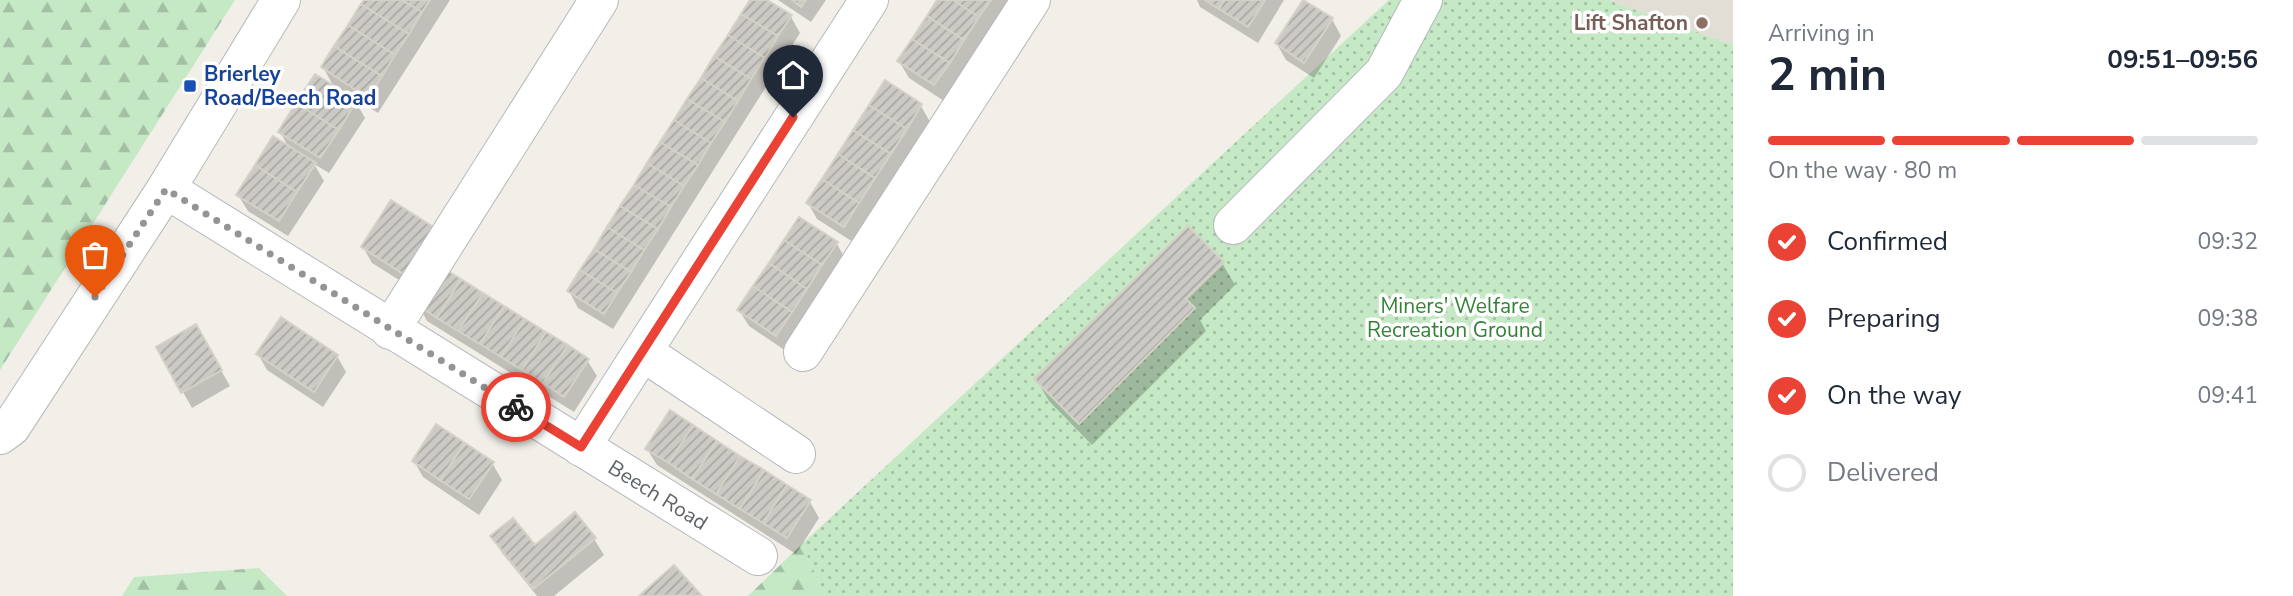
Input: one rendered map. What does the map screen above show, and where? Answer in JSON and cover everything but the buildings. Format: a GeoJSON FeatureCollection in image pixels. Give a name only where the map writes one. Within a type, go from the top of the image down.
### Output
{"type":"FeatureCollection","features":[{"type":"Feature","properties":{"kind":"street"},"geometry":{"type":"LineString","coordinates":[[0,435],[10,427],[166,189],[281,0]]}},
{"type":"Feature","properties":{"kind":"street"},"geometry":{"type":"LineString","coordinates":[[390,330],[599,0]]}},
{"type":"Feature","properties":{"kind":"street"},"geometry":{"type":"LineString","coordinates":[[581,447],[869,0]]}},
{"type":"Feature","properties":{"kind":"street"},"geometry":{"type":"LineString","coordinates":[[803,352],[1031,0]]}},
{"type":"Feature","properties":{"kind":"street"},"geometry":{"type":"LineString","coordinates":[[1233,225],[1384,73],[1423,0]]}},
{"type":"Feature","properties":{"kind":"street","name":"Beech Road"},"geometry":{"type":"LineString","coordinates":[[166,189],[758,556]]}},
{"type":"Feature","properties":{"kind":"street"},"geometry":{"type":"LineString","coordinates":[[643,352],[796,454]]}},
{"type":"Feature","properties":{"kind":"shaded area","name":"Lift Shafton"},"geometry":{"type":"Polygon","coordinates":[[[1608,0],[1733,0],[1733,45],[1608,0]]]}},
{"type":"Feature","properties":{"kind":"green space"},"geometry":{"type":"Polygon","coordinates":[[[0,0],[235,0],[0,370],[0,0]]]}},
{"type":"Feature","properties":{"kind":"green space","name":"Miners' Welfare Recreation Ground"},"geometry":{"type":"Polygon","coordinates":[[[1389,0],[1608,0],[1733,45],[1733,596],[825,596],[802,544],[1389,0]]]}},
{"type":"Feature","properties":{"kind":"green space"},"geometry":{"type":"Polygon","coordinates":[[[802,544],[825,596],[748,596],[802,544]]]}},
{"type":"Feature","properties":{"kind":"green space"},"geometry":{"type":"Polygon","coordinates":[[[259,568],[287,596],[122,596],[134,577],[259,568]]]}},
{"type":"Feature","properties":{"kind":"way so far"},"geometry":{"type":"LineString","coordinates":[[95,297],[166,189],[516,407]]}},
{"type":"Feature","properties":{"kind":"place","name":"Lift Shafton"},"geometry":{"type":"Point","coordinates":[1702,23]}},
{"type":"Feature","properties":{"kind":"place","name":"Brierley Road/Beech Road"},"geometry":{"type":"Point","coordinates":[190,86]}},
{"type":"Feature","properties":{"kind":"route"},"geometry":{"type":"LineString","coordinates":[[516,407],[581,447],[793,117]]}}]}
